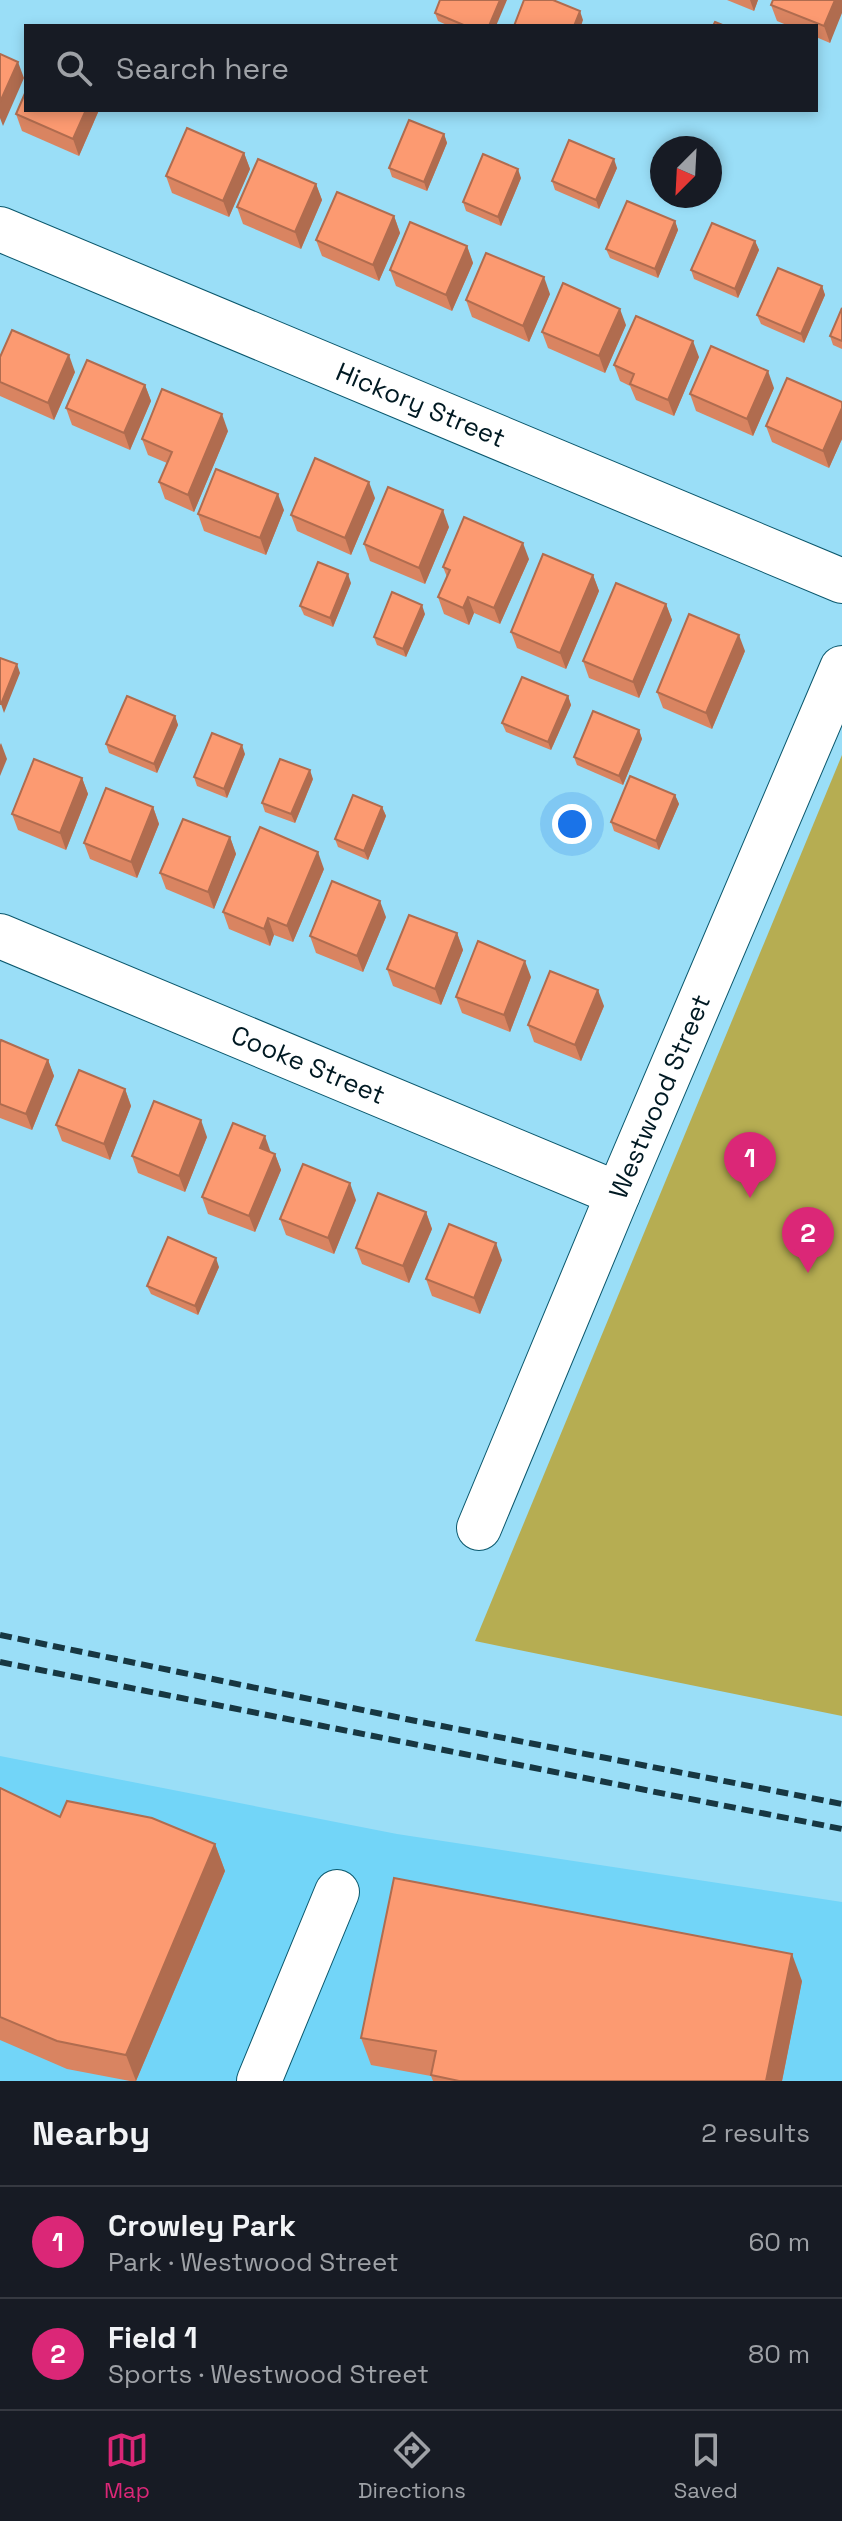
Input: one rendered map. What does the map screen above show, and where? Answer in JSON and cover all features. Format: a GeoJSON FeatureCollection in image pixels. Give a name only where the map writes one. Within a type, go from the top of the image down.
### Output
{"type":"FeatureCollection","features":[{"type":"Feature","properties":{"kind":"street","name":"Hickory Street"},"geometry":{"type":"LineString","coordinates":[[0,229],[842,581]]}},
{"type":"Feature","properties":{"kind":"street","name":"Westwood Street"},"geometry":{"type":"LineString","coordinates":[[479,1528],[842,668]]}},
{"type":"Feature","properties":{"kind":"street","name":"Cooke Street"},"geometry":{"type":"LineString","coordinates":[[0,936],[618,1194]]}},
{"type":"Feature","properties":{"kind":"street"},"geometry":{"type":"LineString","coordinates":[[259,2081],[337,1892]]}},
{"type":"Feature","properties":{"kind":"shaded area"},"geometry":{"type":"Polygon","coordinates":[[[842,755],[842,1716],[475,1641],[842,755]]]}},
{"type":"Feature","properties":{"kind":"shaded area"},"geometry":{"type":"Polygon","coordinates":[[[0,1756],[397,1834],[842,1902],[842,2081],[0,2081],[0,1756]]]}},
{"type":"Feature","properties":{"kind":"building"},"geometry":{"type":"Polygon","coordinates":[[[440,0],[500,0],[490,24],[461,24],[435,13],[440,0]]]}},
{"type":"Feature","properties":{"kind":"building"},"geometry":{"type":"Polygon","coordinates":[[[524,0],[553,0],[580,11],[575,24],[515,24],[524,0]]]}},
{"type":"Feature","properties":{"kind":"building"},"geometry":{"type":"Polygon","coordinates":[[[773,0],[835,0],[824,26],[771,5],[773,0]]]}},
{"type":"Feature","properties":{"kind":"building"},"geometry":{"type":"Polygon","coordinates":[[[0,54],[18,62],[0,102],[0,54]]]}},
{"type":"Feature","properties":{"kind":"building"},"geometry":{"type":"Polygon","coordinates":[[[24,96],[24,112],[85,112],[73,139],[16,114],[24,96]]]}},
{"type":"Feature","properties":{"kind":"building"},"geometry":{"type":"Polygon","coordinates":[[[409,120],[444,134],[424,182],[389,168],[409,120]]]}},
{"type":"Feature","properties":{"kind":"building"},"geometry":{"type":"Polygon","coordinates":[[[187,128],[244,153],[223,201],[166,176],[187,128]]]}},
{"type":"Feature","properties":{"kind":"building"},"geometry":{"type":"Polygon","coordinates":[[[569,140],[614,159],[596,200],[552,181],[569,140]]]}},
{"type":"Feature","properties":{"kind":"building"},"geometry":{"type":"Polygon","coordinates":[[[483,154],[518,169],[498,217],[463,202],[483,154]]]}},
{"type":"Feature","properties":{"kind":"building"},"geometry":{"type":"Polygon","coordinates":[[[258,159],[316,184],[295,232],[237,207],[258,159]]]}},
{"type":"Feature","properties":{"kind":"building"},"geometry":{"type":"Polygon","coordinates":[[[337,192],[394,216],[373,265],[316,240],[337,192]]]}},
{"type":"Feature","properties":{"kind":"building"},"geometry":{"type":"Polygon","coordinates":[[[627,201],[675,221],[655,269],[606,249],[627,201]]]}},
{"type":"Feature","properties":{"kind":"building"},"geometry":{"type":"Polygon","coordinates":[[[410,222],[467,246],[446,295],[390,270],[410,222]]]}},
{"type":"Feature","properties":{"kind":"building"},"geometry":{"type":"Polygon","coordinates":[[[712,223],[755,241],[735,289],[691,270],[712,223]]]}},
{"type":"Feature","properties":{"kind":"building"},"geometry":{"type":"Polygon","coordinates":[[[486,253],[544,277],[523,326],[466,300],[486,253]]]}},
{"type":"Feature","properties":{"kind":"building"},"geometry":{"type":"Polygon","coordinates":[[[778,268],[822,286],[801,334],[757,315],[778,268]]]}},
{"type":"Feature","properties":{"kind":"building"},"geometry":{"type":"Polygon","coordinates":[[[563,283],[620,309],[599,356],[542,332],[563,283]]]}},
{"type":"Feature","properties":{"kind":"building"},"geometry":{"type":"Polygon","coordinates":[[[842,308],[842,341],[830,336],[842,308]]]}},
{"type":"Feature","properties":{"kind":"building"},"geometry":{"type":"Polygon","coordinates":[[[636,316],[693,341],[668,400],[630,384],[634,374],[614,365],[636,316]]]}},
{"type":"Feature","properties":{"kind":"building"},"geometry":{"type":"Polygon","coordinates":[[[12,330],[69,355],[48,403],[0,382],[0,357],[12,330]]]}},
{"type":"Feature","properties":{"kind":"building"},"geometry":{"type":"Polygon","coordinates":[[[711,346],[768,371],[747,419],[690,394],[711,346]]]}},
{"type":"Feature","properties":{"kind":"building"},"geometry":{"type":"Polygon","coordinates":[[[87,360],[145,385],[124,433],[66,408],[87,360]]]}},
{"type":"Feature","properties":{"kind":"building"},"geometry":{"type":"Polygon","coordinates":[[[787,378],[842,402],[823,451],[766,426],[787,378]]]}},
{"type":"Feature","properties":{"kind":"building"},"geometry":{"type":"Polygon","coordinates":[[[162,389],[222,414],[188,495],[159,482],[172,452],[142,439],[162,389]]]}},
{"type":"Feature","properties":{"kind":"building"},"geometry":{"type":"Polygon","coordinates":[[[315,458],[369,482],[345,538],[291,515],[315,458]]]}},
{"type":"Feature","properties":{"kind":"building"},"geometry":{"type":"Polygon","coordinates":[[[216,469],[278,494],[260,538],[198,514],[216,469]]]}},
{"type":"Feature","properties":{"kind":"building"},"geometry":{"type":"Polygon","coordinates":[[[388,487],[443,510],[419,568],[364,544],[388,487]]]}},
{"type":"Feature","properties":{"kind":"building"},"geometry":{"type":"Polygon","coordinates":[[[464,517],[523,543],[494,608],[468,597],[463,608],[438,597],[450,570],[443,567],[464,517]]]}},
{"type":"Feature","properties":{"kind":"building"},"geometry":{"type":"Polygon","coordinates":[[[543,554],[593,575],[560,653],[511,632],[543,554]]]}},
{"type":"Feature","properties":{"kind":"building"},"geometry":{"type":"Polygon","coordinates":[[[318,562],[348,574],[330,618],[300,606],[318,562]]]}},
{"type":"Feature","properties":{"kind":"building"},"geometry":{"type":"Polygon","coordinates":[[[616,583],[666,604],[633,682],[583,661],[616,583]]]}},
{"type":"Feature","properties":{"kind":"building"},"geometry":{"type":"Polygon","coordinates":[[[392,592],[422,605],[403,649],[374,637],[392,592]]]}},
{"type":"Feature","properties":{"kind":"building"},"geometry":{"type":"Polygon","coordinates":[[[689,614],[739,635],[706,713],[657,692],[689,614]]]}},
{"type":"Feature","properties":{"kind":"building"},"geometry":{"type":"Polygon","coordinates":[[[0,658],[17,664],[1,704],[0,704],[0,658]]]}},
{"type":"Feature","properties":{"kind":"building"},"geometry":{"type":"Polygon","coordinates":[[[522,677],[568,696],[548,742],[502,723],[522,677]]]}},
{"type":"Feature","properties":{"kind":"building"},"geometry":{"type":"Polygon","coordinates":[[[127,696],[175,716],[154,764],[106,744],[127,696]]]}},
{"type":"Feature","properties":{"kind":"building"},"geometry":{"type":"Polygon","coordinates":[[[593,711],[639,730],[619,776],[574,757],[593,711]]]}},
{"type":"Feature","properties":{"kind":"building"},"geometry":{"type":"Polygon","coordinates":[[[212,733],[242,745],[224,789],[194,777],[212,733]]]}},
{"type":"Feature","properties":{"kind":"building"},"geometry":{"type":"Polygon","coordinates":[[[34,759],[82,778],[60,833],[12,814],[34,759]]]}},
{"type":"Feature","properties":{"kind":"building"},"geometry":{"type":"Polygon","coordinates":[[[280,759],[310,770],[291,814],[262,803],[280,759]]]}},
{"type":"Feature","properties":{"kind":"building"},"geometry":{"type":"Polygon","coordinates":[[[630,776],[675,795],[656,841],[611,822],[630,776]]]}},
{"type":"Feature","properties":{"kind":"building"},"geometry":{"type":"Polygon","coordinates":[[[106,788],[153,807],[131,862],[84,843],[106,788]]]}},
{"type":"Feature","properties":{"kind":"building"},"geometry":{"type":"Polygon","coordinates":[[[353,795],[382,807],[364,851],[335,839],[353,795]]]}},
{"type":"Feature","properties":{"kind":"building"},"geometry":{"type":"Polygon","coordinates":[[[183,819],[230,837],[208,892],[160,873],[183,819]]]}},
{"type":"Feature","properties":{"kind":"building"},"geometry":{"type":"Polygon","coordinates":[[[260,827],[318,852],[287,926],[268,918],[264,929],[223,912],[260,827]]]}},
{"type":"Feature","properties":{"kind":"building"},"geometry":{"type":"Polygon","coordinates":[[[332,881],[380,901],[357,956],[310,936],[332,881]]]}},
{"type":"Feature","properties":{"kind":"building"},"geometry":{"type":"Polygon","coordinates":[[[409,915],[457,933],[435,989],[387,969],[409,915]]]}},
{"type":"Feature","properties":{"kind":"building"},"geometry":{"type":"Polygon","coordinates":[[[478,941],[525,961],[504,1015],[456,997],[478,941]]]}},
{"type":"Feature","properties":{"kind":"building"},"geometry":{"type":"Polygon","coordinates":[[[550,971],[598,990],[575,1045],[528,1025],[550,971]]]}},
{"type":"Feature","properties":{"kind":"building"},"geometry":{"type":"Polygon","coordinates":[[[1,1040],[48,1060],[26,1114],[0,1104],[1,1040]]]}},
{"type":"Feature","properties":{"kind":"building"},"geometry":{"type":"Polygon","coordinates":[[[79,1070],[125,1089],[104,1144],[56,1125],[79,1070]]]}},
{"type":"Feature","properties":{"kind":"building"},"geometry":{"type":"Polygon","coordinates":[[[154,1101],[201,1120],[179,1176],[132,1156],[154,1101]]]}},
{"type":"Feature","properties":{"kind":"building"},"geometry":{"type":"Polygon","coordinates":[[[233,1123],[265,1136],[260,1148],[275,1154],[249,1216],[202,1197],[233,1123]]]}},
{"type":"Feature","properties":{"kind":"building"},"geometry":{"type":"Polygon","coordinates":[[[303,1164],[350,1183],[328,1238],[280,1219],[303,1164]]]}},
{"type":"Feature","properties":{"kind":"building"},"geometry":{"type":"Polygon","coordinates":[[[378,1193],[426,1212],[403,1266],[356,1248],[378,1193]]]}},
{"type":"Feature","properties":{"kind":"building"},"geometry":{"type":"Polygon","coordinates":[[[449,1224],[496,1243],[474,1298],[426,1279],[449,1224]]]}},
{"type":"Feature","properties":{"kind":"building"},"geometry":{"type":"Polygon","coordinates":[[[168,1237],[216,1258],[195,1306],[147,1286],[168,1237]]]}},
{"type":"Feature","properties":{"kind":"building"},"geometry":{"type":"Polygon","coordinates":[[[0,1788],[60,1817],[67,1801],[152,1818],[215,1844],[126,2055],[57,2041],[0,2017],[0,1788]]]}},
{"type":"Feature","properties":{"kind":"building"},"geometry":{"type":"Polygon","coordinates":[[[394,1878],[792,1954],[766,2081],[459,2081],[431,2075],[436,2051],[361,2038],[394,1878]]]}},
{"type":"Feature","properties":{"kind":"railway"},"geometry":{"type":"LineString","coordinates":[[0,1635],[406,1719],[842,1804]]}},
{"type":"Feature","properties":{"kind":"railway"},"geometry":{"type":"LineString","coordinates":[[0,1662],[842,1829]]}},
{"type":"Feature","properties":{"kind":"place","name":"Crowley Park"},"geometry":{"type":"Point","coordinates":[750,1198]}},
{"type":"Feature","properties":{"kind":"place","name":"Field 1"},"geometry":{"type":"Point","coordinates":[808,1273]}}]}
